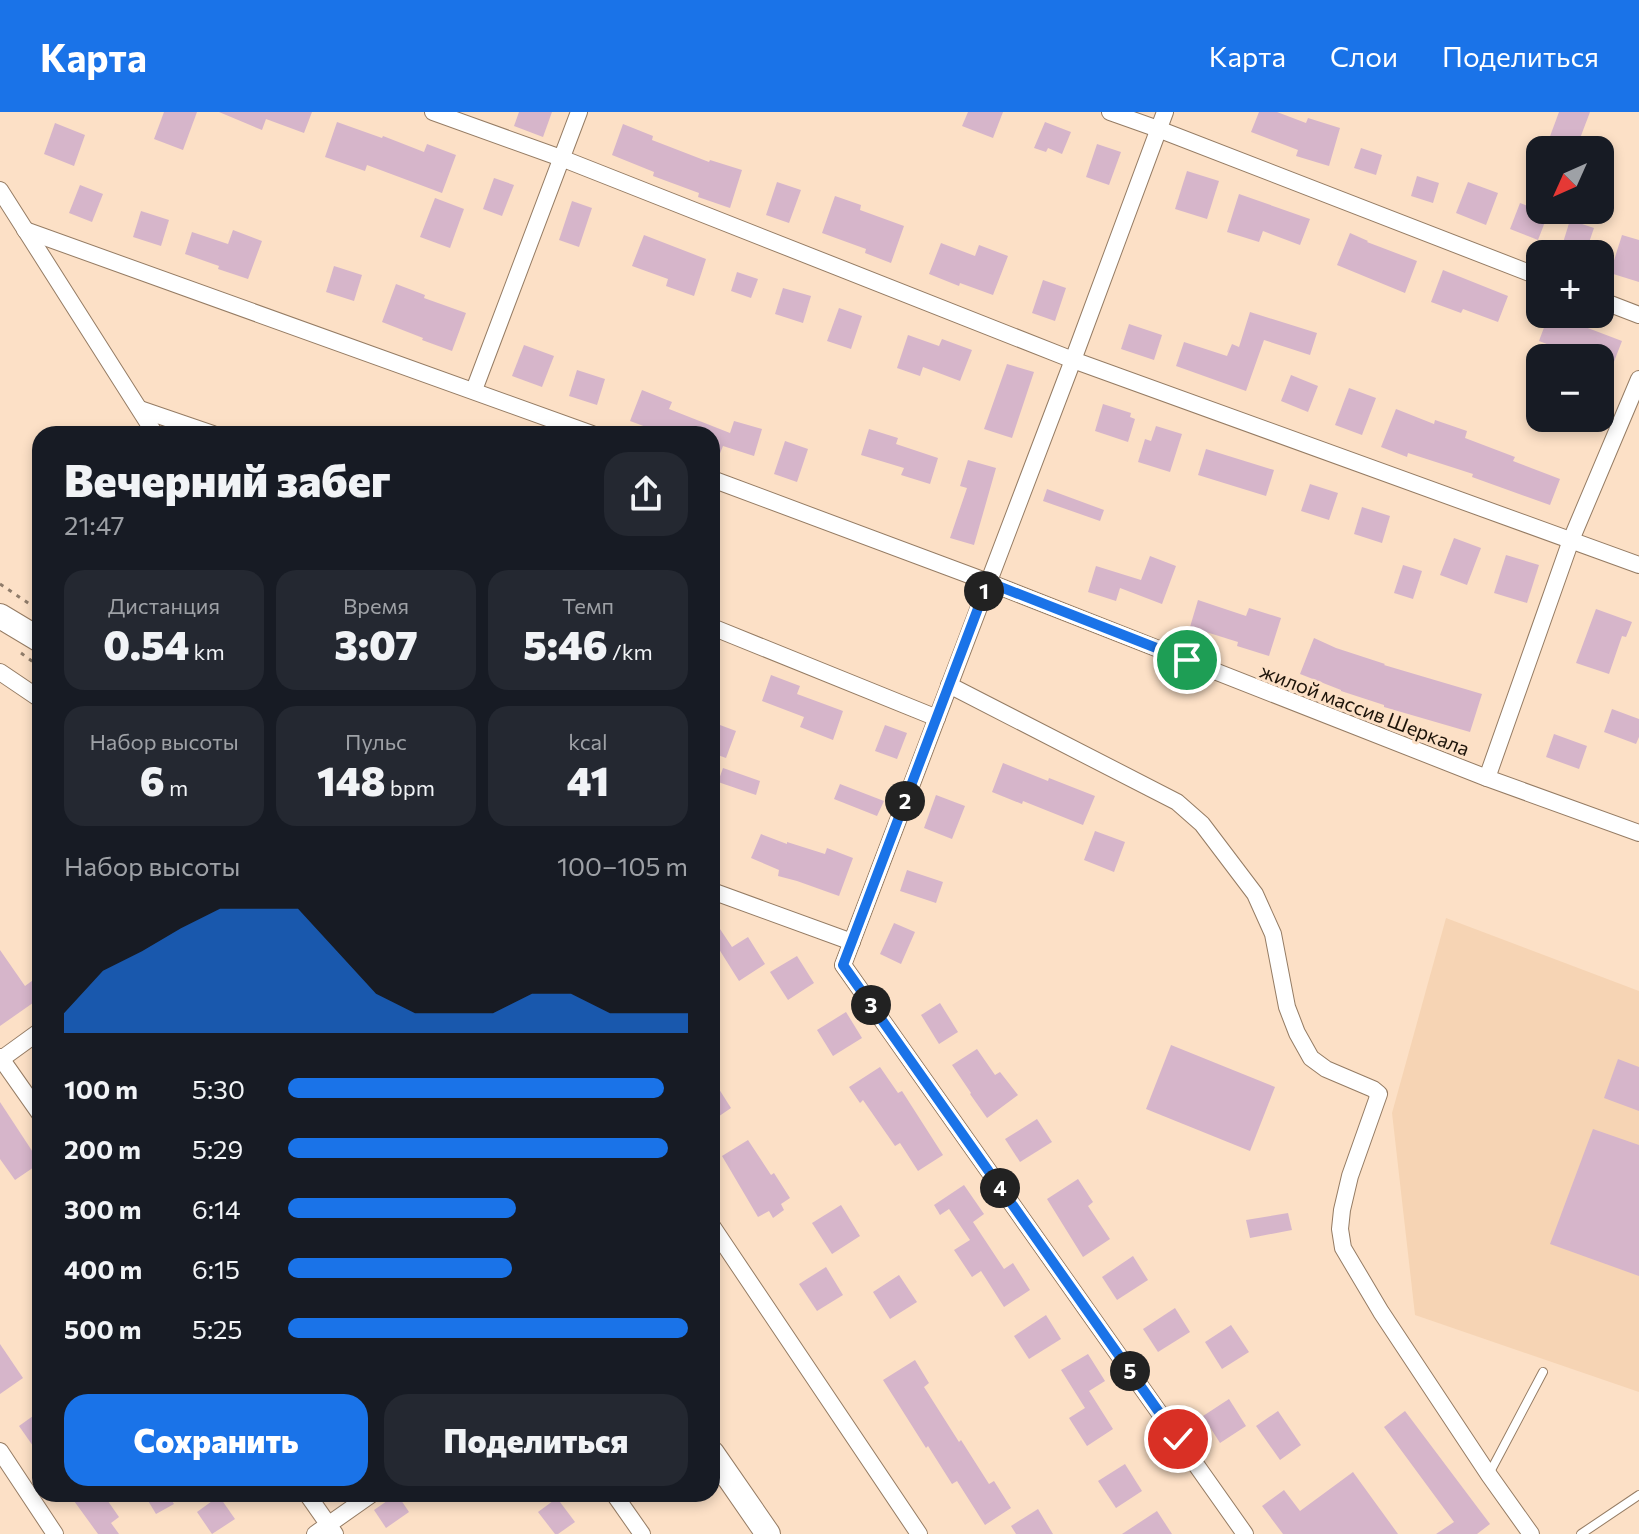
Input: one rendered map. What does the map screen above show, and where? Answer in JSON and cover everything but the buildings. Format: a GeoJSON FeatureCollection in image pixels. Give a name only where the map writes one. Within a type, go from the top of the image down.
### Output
{"type":"FeatureCollection","features":[{"type":"Feature","properties":{"kind":"main road"},"geometry":{"type":"LineString","coordinates":[[0,616],[32,635]]}},
{"type":"Feature","properties":{"kind":"main road"},"geometry":{"type":"LineString","coordinates":[[720,1465],[768,1534]]}},
{"type":"Feature","properties":{"kind":"street"},"geometry":{"type":"LineString","coordinates":[[433,112],[561,158],[1073,360],[1639,565]]}},
{"type":"Feature","properties":{"kind":"street"},"geometry":{"type":"LineString","coordinates":[[474,390],[579,112]]}},
{"type":"Feature","properties":{"kind":"street"},"geometry":{"type":"LineString","coordinates":[[1110,112],[1526,272]]}},
{"type":"Feature","properties":{"kind":"street"},"geometry":{"type":"LineString","coordinates":[[1165,112],[843,965],[1245,1534]]}},
{"type":"Feature","properties":{"kind":"street"},"geometry":{"type":"LineString","coordinates":[[0,190],[150,426]]}},
{"type":"Feature","properties":{"kind":"street"},"geometry":{"type":"LineString","coordinates":[[25,230],[571,426]]}},
{"type":"Feature","properties":{"kind":"street"},"geometry":{"type":"LineString","coordinates":[[1614,305],[1639,315]]}},
{"type":"Feature","properties":{"kind":"street"},"geometry":{"type":"LineString","coordinates":[[1487,778],[1571,540],[1639,379]]}},
{"type":"Feature","properties":{"kind":"street"},"geometry":{"type":"LineString","coordinates":[[140,409],[190,426]]}},
{"type":"Feature","properties":{"kind":"street","name":"жилой массив Шеркала"},"geometry":{"type":"LineString","coordinates":[[720,482],[988,582],[1487,778],[1639,833]]}},
{"type":"Feature","properties":{"kind":"street"},"geometry":{"type":"LineString","coordinates":[[720,630],[937,718]]}},
{"type":"Feature","properties":{"kind":"street"},"geometry":{"type":"LineString","coordinates":[[0,672],[32,694]]}},
{"type":"Feature","properties":{"kind":"street"},"geometry":{"type":"LineString","coordinates":[[949,685],[1177,802],[1202,824],[1255,894],[1273,934],[1287,1007],[1311,1058],[1326,1069],[1379,1094],[1347,1187],[1340,1229],[1343,1248],[1381,1312],[1531,1534]]}},
{"type":"Feature","properties":{"kind":"street"},"geometry":{"type":"LineString","coordinates":[[720,894],[852,942]]}},
{"type":"Feature","properties":{"kind":"street"},"geometry":{"type":"LineString","coordinates":[[32,1037],[1,1059],[32,1103]]}},
{"type":"Feature","properties":{"kind":"street"},"geometry":{"type":"LineString","coordinates":[[720,1238],[919,1534]]}},
{"type":"Feature","properties":{"kind":"street"},"geometry":{"type":"LineString","coordinates":[[0,1451],[32,1499]]}},
{"type":"Feature","properties":{"kind":"street"},"geometry":{"type":"LineString","coordinates":[[34,1502],[55,1534]]}},
{"type":"Feature","properties":{"kind":"street"},"geometry":{"type":"LineString","coordinates":[[311,1502],[326,1531],[362,1502]]}},
{"type":"Feature","properties":{"kind":"street"},"geometry":{"type":"LineString","coordinates":[[620,1502],[642,1534]]}},
{"type":"Feature","properties":{"kind":"lane"},"geometry":{"type":"LineString","coordinates":[[1489,1475],[1543,1372]]}},
{"type":"Feature","properties":{"kind":"lane"},"geometry":{"type":"LineString","coordinates":[[1581,1534],[1639,1495]]}},
{"type":"Feature","properties":{"kind":"path"},"geometry":{"type":"LineString","coordinates":[[0,584],[32,606]]}},
{"type":"Feature","properties":{"kind":"shaded area"},"geometry":{"type":"Polygon","coordinates":[[[1446,918],[1639,991],[1639,1392],[1415,1315],[1392,1113],[1446,918]]]}},
{"type":"Feature","properties":{"kind":"route"},"geometry":{"type":"LineString","coordinates":[[1178,1439],[843,965],[988,582],[1187,660]]}}]}
